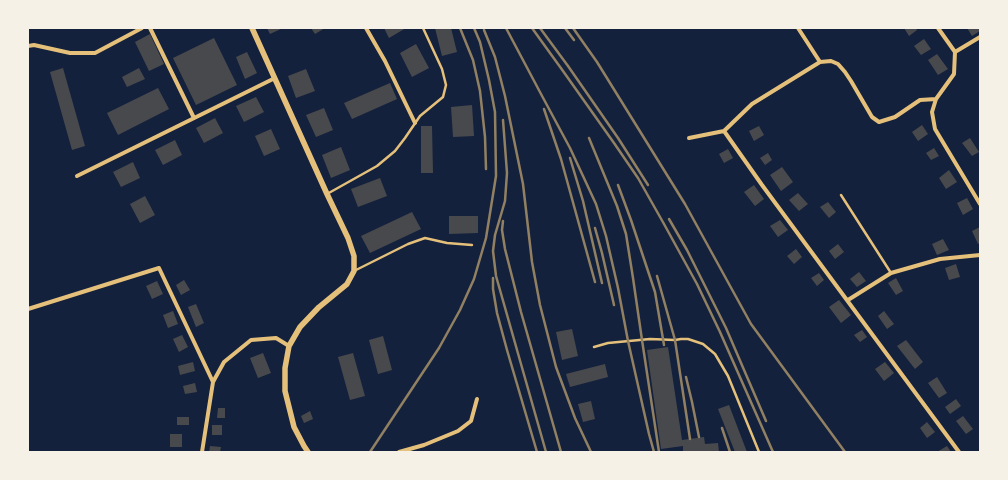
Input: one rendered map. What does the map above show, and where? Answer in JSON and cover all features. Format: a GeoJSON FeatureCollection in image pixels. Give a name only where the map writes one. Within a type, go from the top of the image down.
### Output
{"type":"FeatureCollection","features":[{"type":"Feature","properties":{"kind":"street"},"geometry":{"type":"LineString","coordinates":[[28,46],[34,45],[70,53],[95,53],[142,28]]}},
{"type":"Feature","properties":{"kind":"street"},"geometry":{"type":"LineString","coordinates":[[150,28],[194,118]]}},
{"type":"Feature","properties":{"kind":"street"},"geometry":{"type":"LineString","coordinates":[[252,28],[348,238],[354,256],[354,271],[347,284],[319,307],[300,327],[289,346],[285,368],[285,391],[294,427],[308,452]]}},
{"type":"Feature","properties":{"kind":"street"},"geometry":{"type":"LineString","coordinates":[[366,28],[385,61],[416,123]]}},
{"type":"Feature","properties":{"kind":"street"},"geometry":{"type":"LineString","coordinates":[[798,28],[820,62]]}},
{"type":"Feature","properties":{"kind":"street"},"geometry":{"type":"LineString","coordinates":[[938,28],[956,52],[954,74],[936,99],[932,112],[935,129],[980,204]]}},
{"type":"Feature","properties":{"kind":"street"},"geometry":{"type":"LineString","coordinates":[[956,52],[980,37]]}},
{"type":"Feature","properties":{"kind":"street"},"geometry":{"type":"LineString","coordinates":[[689,138],[724,131],[752,104],[820,62],[831,61],[838,64],[851,81],[872,117],[879,122],[895,117],[920,100],[936,99]]}},
{"type":"Feature","properties":{"kind":"street"},"geometry":{"type":"LineString","coordinates":[[77,176],[275,78]]}},
{"type":"Feature","properties":{"kind":"street"},"geometry":{"type":"LineString","coordinates":[[724,131],[762,185],[959,452]]}},
{"type":"Feature","properties":{"kind":"street"},"geometry":{"type":"LineString","coordinates":[[848,300],[891,273],[940,259],[980,255]]}},
{"type":"Feature","properties":{"kind":"street"},"geometry":{"type":"LineString","coordinates":[[28,309],[159,268],[213,382]]}},
{"type":"Feature","properties":{"kind":"street"},"geometry":{"type":"LineString","coordinates":[[202,452],[213,382],[224,362],[251,340],[276,338],[289,346]]}},
{"type":"Feature","properties":{"kind":"street"},"geometry":{"type":"LineString","coordinates":[[399,452],[424,445],[458,431],[471,421],[477,399]]}},
{"type":"Feature","properties":{"kind":"lane"},"geometry":{"type":"LineString","coordinates":[[327,194],[377,166],[395,151],[420,116],[443,97],[446,86],[442,69],[423,28]]}},
{"type":"Feature","properties":{"kind":"lane"},"geometry":{"type":"LineString","coordinates":[[841,195],[891,273]]}},
{"type":"Feature","properties":{"kind":"lane"},"geometry":{"type":"LineString","coordinates":[[354,271],[408,244],[425,238],[447,243],[472,245]]}},
{"type":"Feature","properties":{"kind":"lane"},"geometry":{"type":"LineString","coordinates":[[594,347],[608,342],[650,339],[688,339],[703,344],[714,354],[728,376],[759,452]]}},
{"type":"Feature","properties":{"kind":"building"},"geometry":{"type":"Polygon","coordinates":[[[267,28],[283,28],[270,34],[267,28]]]}},
{"type":"Feature","properties":{"kind":"building"},"geometry":{"type":"Polygon","coordinates":[[[311,28],[325,28],[315,34],[311,28]]]}},
{"type":"Feature","properties":{"kind":"building"},"geometry":{"type":"Polygon","coordinates":[[[384,28],[406,28],[389,38],[384,28]]]}},
{"type":"Feature","properties":{"kind":"building"},"geometry":{"type":"Polygon","coordinates":[[[435,28],[451,28],[457,52],[442,56],[435,28]]]}},
{"type":"Feature","properties":{"kind":"building"},"geometry":{"type":"Polygon","coordinates":[[[904,28],[916,28],[917,30],[909,36],[904,28]]]}},
{"type":"Feature","properties":{"kind":"building"},"geometry":{"type":"Polygon","coordinates":[[[967,28],[980,28],[980,31],[972,36],[967,28]]]}},
{"type":"Feature","properties":{"kind":"building"},"geometry":{"type":"Polygon","coordinates":[[[150,34],[164,64],[149,71],[135,42],[150,34]]]}},
{"type":"Feature","properties":{"kind":"building"},"geometry":{"type":"Polygon","coordinates":[[[214,38],[237,85],[196,105],[173,58],[214,38]]]}},
{"type":"Feature","properties":{"kind":"building"},"geometry":{"type":"Polygon","coordinates":[[[924,39],[931,49],[921,55],[914,46],[924,39]]]}},
{"type":"Feature","properties":{"kind":"building"},"geometry":{"type":"Polygon","coordinates":[[[416,44],[429,68],[412,77],[400,53],[416,44]]]}},
{"type":"Feature","properties":{"kind":"building"},"geometry":{"type":"Polygon","coordinates":[[[247,52],[257,73],[245,79],[236,57],[247,52]]]}},
{"type":"Feature","properties":{"kind":"building"},"geometry":{"type":"Polygon","coordinates":[[[937,54],[948,69],[938,75],[928,60],[937,54]]]}},
{"type":"Feature","properties":{"kind":"building"},"geometry":{"type":"Polygon","coordinates":[[[63,68],[85,146],[72,150],[50,72],[63,68]]]}},
{"type":"Feature","properties":{"kind":"building"},"geometry":{"type":"Polygon","coordinates":[[[139,68],[145,79],[127,87],[122,77],[139,68]]]}},
{"type":"Feature","properties":{"kind":"building"},"geometry":{"type":"Polygon","coordinates":[[[306,69],[315,91],[296,98],[288,76],[306,69]]]}},
{"type":"Feature","properties":{"kind":"building"},"geometry":{"type":"Polygon","coordinates":[[[390,83],[397,99],[352,119],[344,103],[390,83]]]}},
{"type":"Feature","properties":{"kind":"building"},"geometry":{"type":"Polygon","coordinates":[[[158,88],[169,109],[118,135],[107,113],[158,88]]]}},
{"type":"Feature","properties":{"kind":"building"},"geometry":{"type":"Polygon","coordinates":[[[256,97],[264,112],[244,122],[236,106],[256,97]]]}},
{"type":"Feature","properties":{"kind":"building"},"geometry":{"type":"Polygon","coordinates":[[[472,105],[474,136],[453,137],[451,107],[472,105]]]}},
{"type":"Feature","properties":{"kind":"building"},"geometry":{"type":"Polygon","coordinates":[[[324,108],[333,130],[316,137],[306,115],[324,108]]]}},
{"type":"Feature","properties":{"kind":"building"},"geometry":{"type":"Polygon","coordinates":[[[215,118],[223,133],[204,143],[196,128],[215,118]]]}},
{"type":"Feature","properties":{"kind":"building"},"geometry":{"type":"Polygon","coordinates":[[[922,125],[928,134],[918,141],[912,132],[922,125]]]}},
{"type":"Feature","properties":{"kind":"building"},"geometry":{"type":"Polygon","coordinates":[[[421,126],[432,126],[433,173],[421,173],[421,126]]]}},
{"type":"Feature","properties":{"kind":"building"},"geometry":{"type":"Polygon","coordinates":[[[759,126],[764,135],[754,141],[749,131],[759,126]]]}},
{"type":"Feature","properties":{"kind":"building"},"geometry":{"type":"Polygon","coordinates":[[[271,129],[280,149],[264,156],[255,136],[271,129]]]}},
{"type":"Feature","properties":{"kind":"building"},"geometry":{"type":"Polygon","coordinates":[[[970,138],[979,152],[972,156],[962,143],[970,138]]]}},
{"type":"Feature","properties":{"kind":"building"},"geometry":{"type":"Polygon","coordinates":[[[175,140],[182,155],[163,165],[155,150],[175,140]]]}},
{"type":"Feature","properties":{"kind":"building"},"geometry":{"type":"Polygon","coordinates":[[[341,147],[350,170],[331,178],[322,155],[341,147]]]}},
{"type":"Feature","properties":{"kind":"building"},"geometry":{"type":"Polygon","coordinates":[[[934,148],[939,156],[931,160],[926,153],[934,148]]]}},
{"type":"Feature","properties":{"kind":"building"},"geometry":{"type":"Polygon","coordinates":[[[728,149],[733,158],[724,163],[719,154],[728,149]]]}},
{"type":"Feature","properties":{"kind":"building"},"geometry":{"type":"Polygon","coordinates":[[[768,153],[772,160],[765,165],[760,158],[768,153]]]}},
{"type":"Feature","properties":{"kind":"building"},"geometry":{"type":"Polygon","coordinates":[[[133,162],[140,178],[121,187],[113,172],[133,162]]]}},
{"type":"Feature","properties":{"kind":"building"},"geometry":{"type":"Polygon","coordinates":[[[782,167],[793,182],[781,191],[770,175],[782,167]]]}},
{"type":"Feature","properties":{"kind":"building"},"geometry":{"type":"Polygon","coordinates":[[[949,170],[957,182],[946,189],[939,178],[949,170]]]}},
{"type":"Feature","properties":{"kind":"building"},"geometry":{"type":"Polygon","coordinates":[[[380,178],[387,196],[358,207],[351,189],[380,178]]]}},
{"type":"Feature","properties":{"kind":"building"},"geometry":{"type":"Polygon","coordinates":[[[754,185],[764,199],[755,206],[744,192],[754,185]]]}},
{"type":"Feature","properties":{"kind":"building"},"geometry":{"type":"Polygon","coordinates":[[[798,193],[808,204],[799,211],[789,200],[798,193]]]}},
{"type":"Feature","properties":{"kind":"building"},"geometry":{"type":"Polygon","coordinates":[[[145,196],[155,215],[140,223],[130,204],[145,196]]]}},
{"type":"Feature","properties":{"kind":"building"},"geometry":{"type":"Polygon","coordinates":[[[967,198],[973,209],[963,215],[957,203],[967,198]]]}},
{"type":"Feature","properties":{"kind":"building"},"geometry":{"type":"Polygon","coordinates":[[[828,202],[836,212],[829,218],[820,207],[828,202]]]}},
{"type":"Feature","properties":{"kind":"building"},"geometry":{"type":"Polygon","coordinates":[[[412,212],[421,229],[370,253],[361,236],[412,212]]]}},
{"type":"Feature","properties":{"kind":"building"},"geometry":{"type":"Polygon","coordinates":[[[449,216],[478,216],[478,233],[449,234],[449,216]]]}},
{"type":"Feature","properties":{"kind":"building"},"geometry":{"type":"Polygon","coordinates":[[[780,220],[788,230],[778,237],[770,226],[780,220]]]}},
{"type":"Feature","properties":{"kind":"building"},"geometry":{"type":"Polygon","coordinates":[[[980,227],[980,243],[978,244],[972,231],[980,227]]]}},
{"type":"Feature","properties":{"kind":"building"},"geometry":{"type":"Polygon","coordinates":[[[943,239],[949,250],[937,255],[932,244],[943,239]]]}},
{"type":"Feature","properties":{"kind":"building"},"geometry":{"type":"Polygon","coordinates":[[[838,244],[844,252],[835,259],[829,251],[838,244]]]}},
{"type":"Feature","properties":{"kind":"building"},"geometry":{"type":"Polygon","coordinates":[[[796,249],[802,257],[794,264],[787,256],[796,249]]]}},
{"type":"Feature","properties":{"kind":"building"},"geometry":{"type":"Polygon","coordinates":[[[956,264],[960,277],[949,280],[945,268],[956,264]]]}},
{"type":"Feature","properties":{"kind":"building"},"geometry":{"type":"Polygon","coordinates":[[[859,272],[866,281],[857,287],[850,279],[859,272]]]}},
{"type":"Feature","properties":{"kind":"building"},"geometry":{"type":"Polygon","coordinates":[[[819,273],[824,280],[817,286],[811,278],[819,273]]]}},
{"type":"Feature","properties":{"kind":"building"},"geometry":{"type":"Polygon","coordinates":[[[896,278],[903,291],[896,295],[888,283],[896,278]]]}},
{"type":"Feature","properties":{"kind":"building"},"geometry":{"type":"Polygon","coordinates":[[[184,280],[190,290],[181,295],[176,285],[184,280]]]}},
{"type":"Feature","properties":{"kind":"building"},"geometry":{"type":"Polygon","coordinates":[[[157,281],[163,294],[152,299],[146,286],[157,281]]]}},
{"type":"Feature","properties":{"kind":"building"},"geometry":{"type":"Polygon","coordinates":[[[839,300],[851,315],[841,323],[829,307],[839,300]]]}},
{"type":"Feature","properties":{"kind":"building"},"geometry":{"type":"Polygon","coordinates":[[[196,304],[204,323],[196,327],[188,307],[196,304]]]}},
{"type":"Feature","properties":{"kind":"building"},"geometry":{"type":"Polygon","coordinates":[[[173,311],[178,324],[168,328],[163,315],[173,311]]]}},
{"type":"Feature","properties":{"kind":"building"},"geometry":{"type":"Polygon","coordinates":[[[884,311],[894,324],[887,329],[878,316],[884,311]]]}},
{"type":"Feature","properties":{"kind":"building"},"geometry":{"type":"Polygon","coordinates":[[[572,329],[578,356],[562,360],[556,332],[572,329]]]}},
{"type":"Feature","properties":{"kind":"building"},"geometry":{"type":"Polygon","coordinates":[[[862,330],[867,337],[860,342],[854,335],[862,330]]]}},
{"type":"Feature","properties":{"kind":"building"},"geometry":{"type":"Polygon","coordinates":[[[182,335],[188,347],[179,352],[173,339],[182,335]]]}},
{"type":"Feature","properties":{"kind":"building"},"geometry":{"type":"Polygon","coordinates":[[[383,336],[392,370],[378,374],[369,340],[383,336]]]}},
{"type":"Feature","properties":{"kind":"building"},"geometry":{"type":"Polygon","coordinates":[[[906,340],[923,362],[915,369],[897,346],[906,340]]]}},
{"type":"Feature","properties":{"kind":"building"},"geometry":{"type":"Polygon","coordinates":[[[668,347],[682,440],[704,437],[705,444],[718,443],[719,452],[683,452],[683,446],[661,449],[647,350],[668,347]]]}},
{"type":"Feature","properties":{"kind":"building"},"geometry":{"type":"Polygon","coordinates":[[[263,353],[271,373],[258,378],[250,358],[263,353]]]}},
{"type":"Feature","properties":{"kind":"building"},"geometry":{"type":"Polygon","coordinates":[[[353,353],[365,396],[350,400],[338,357],[353,353]]]}},
{"type":"Feature","properties":{"kind":"building"},"geometry":{"type":"Polygon","coordinates":[[[193,362],[195,371],[180,375],[178,366],[193,362]]]}},
{"type":"Feature","properties":{"kind":"building"},"geometry":{"type":"Polygon","coordinates":[[[885,362],[894,373],[884,381],[875,369],[885,362]]]}},
{"type":"Feature","properties":{"kind":"building"},"geometry":{"type":"Polygon","coordinates":[[[605,364],[608,377],[570,387],[566,374],[605,364]]]}},
{"type":"Feature","properties":{"kind":"building"},"geometry":{"type":"Polygon","coordinates":[[[937,377],[947,393],[939,398],[928,383],[937,377]]]}},
{"type":"Feature","properties":{"kind":"building"},"geometry":{"type":"Polygon","coordinates":[[[195,383],[197,392],[185,394],[183,386],[195,383]]]}},
{"type":"Feature","properties":{"kind":"building"},"geometry":{"type":"Polygon","coordinates":[[[956,399],[961,406],[950,414],[945,407],[956,399]]]}},
{"type":"Feature","properties":{"kind":"building"},"geometry":{"type":"Polygon","coordinates":[[[591,401],[595,419],[583,422],[578,404],[591,401]]]}},
{"type":"Feature","properties":{"kind":"building"},"geometry":{"type":"Polygon","coordinates":[[[729,405],[747,452],[735,452],[718,409],[729,405]]]}},
{"type":"Feature","properties":{"kind":"building"},"geometry":{"type":"Polygon","coordinates":[[[218,408],[225,408],[225,418],[217,418],[218,408]]]}},
{"type":"Feature","properties":{"kind":"building"},"geometry":{"type":"Polygon","coordinates":[[[310,411],[313,419],[304,423],[301,416],[310,411]]]}},
{"type":"Feature","properties":{"kind":"building"},"geometry":{"type":"Polygon","coordinates":[[[963,416],[973,429],[966,434],[956,421],[963,416]]]}},
{"type":"Feature","properties":{"kind":"building"},"geometry":{"type":"Polygon","coordinates":[[[177,417],[189,417],[189,425],[177,425],[177,417]]]}},
{"type":"Feature","properties":{"kind":"building"},"geometry":{"type":"Polygon","coordinates":[[[927,422],[935,432],[927,438],[920,428],[927,422]]]}},
{"type":"Feature","properties":{"kind":"building"},"geometry":{"type":"Polygon","coordinates":[[[212,425],[222,425],[222,435],[212,435],[212,425]]]}},
{"type":"Feature","properties":{"kind":"building"},"geometry":{"type":"Polygon","coordinates":[[[170,434],[182,434],[182,447],[170,447],[170,434]]]}},
{"type":"Feature","properties":{"kind":"building"},"geometry":{"type":"Polygon","coordinates":[[[210,446],[221,447],[220,452],[209,452],[210,446]]]}},
{"type":"Feature","properties":{"kind":"building"},"geometry":{"type":"Polygon","coordinates":[[[947,446],[951,452],[937,452],[947,446]]]}},
{"type":"Feature","properties":{"kind":"railway"},"geometry":{"type":"LineString","coordinates":[[460,28],[473,60],[480,91],[485,137],[486,169]]}},
{"type":"Feature","properties":{"kind":"railway"},"geometry":{"type":"LineString","coordinates":[[370,452],[439,348],[460,310],[474,279],[486,238],[496,176],[495,112],[480,42],[474,28]]}},
{"type":"Feature","properties":{"kind":"railway"},"geometry":{"type":"LineString","coordinates":[[506,28],[570,148],[596,204],[606,236],[628,341],[654,452]]}},
{"type":"Feature","properties":{"kind":"railway"},"geometry":{"type":"LineString","coordinates":[[532,28],[638,178],[697,284],[773,452]]}},
{"type":"Feature","properties":{"kind":"railway"},"geometry":{"type":"LineString","coordinates":[[540,28],[618,138],[648,185]]}},
{"type":"Feature","properties":{"kind":"railway"},"geometry":{"type":"LineString","coordinates":[[565,28],[574,40]]}},
{"type":"Feature","properties":{"kind":"railway"},"geometry":{"type":"LineString","coordinates":[[573,28],[597,62],[685,204],[751,324],[845,452]]}},
{"type":"Feature","properties":{"kind":"railway"},"geometry":{"type":"LineString","coordinates":[[484,30],[495,57],[505,96],[523,184],[532,262],[540,305],[556,367],[575,418],[591,452]]}},
{"type":"Feature","properties":{"kind":"railway"},"geometry":{"type":"LineString","coordinates":[[544,109],[561,159],[595,282]]}},
{"type":"Feature","properties":{"kind":"railway"},"geometry":{"type":"LineString","coordinates":[[503,120],[507,173],[505,201],[495,235],[493,251],[496,276],[546,452]]}},
{"type":"Feature","properties":{"kind":"railway"},"geometry":{"type":"LineString","coordinates":[[589,138],[617,206],[626,234],[659,452]]}},
{"type":"Feature","properties":{"kind":"railway"},"geometry":{"type":"LineString","coordinates":[[570,158],[583,201],[602,283]]}},
{"type":"Feature","properties":{"kind":"railway"},"geometry":{"type":"LineString","coordinates":[[618,185],[655,292],[664,345]]}},
{"type":"Feature","properties":{"kind":"railway"},"geometry":{"type":"LineString","coordinates":[[669,219],[687,250],[726,328],[766,421]]}},
{"type":"Feature","properties":{"kind":"railway"},"geometry":{"type":"LineString","coordinates":[[503,221],[502,230],[505,249],[521,312],[561,452]]}},
{"type":"Feature","properties":{"kind":"railway"},"geometry":{"type":"LineString","coordinates":[[595,228],[614,305]]}},
{"type":"Feature","properties":{"kind":"railway"},"geometry":{"type":"LineString","coordinates":[[657,276],[675,340],[690,439]]}},
{"type":"Feature","properties":{"kind":"railway"},"geometry":{"type":"LineString","coordinates":[[493,278],[493,289],[497,313],[537,452]]}},
{"type":"Feature","properties":{"kind":"railway"},"geometry":{"type":"LineString","coordinates":[[686,377],[699,437]]}},
{"type":"Feature","properties":{"kind":"railway"},"geometry":{"type":"LineString","coordinates":[[722,428],[730,452]]}}]}
